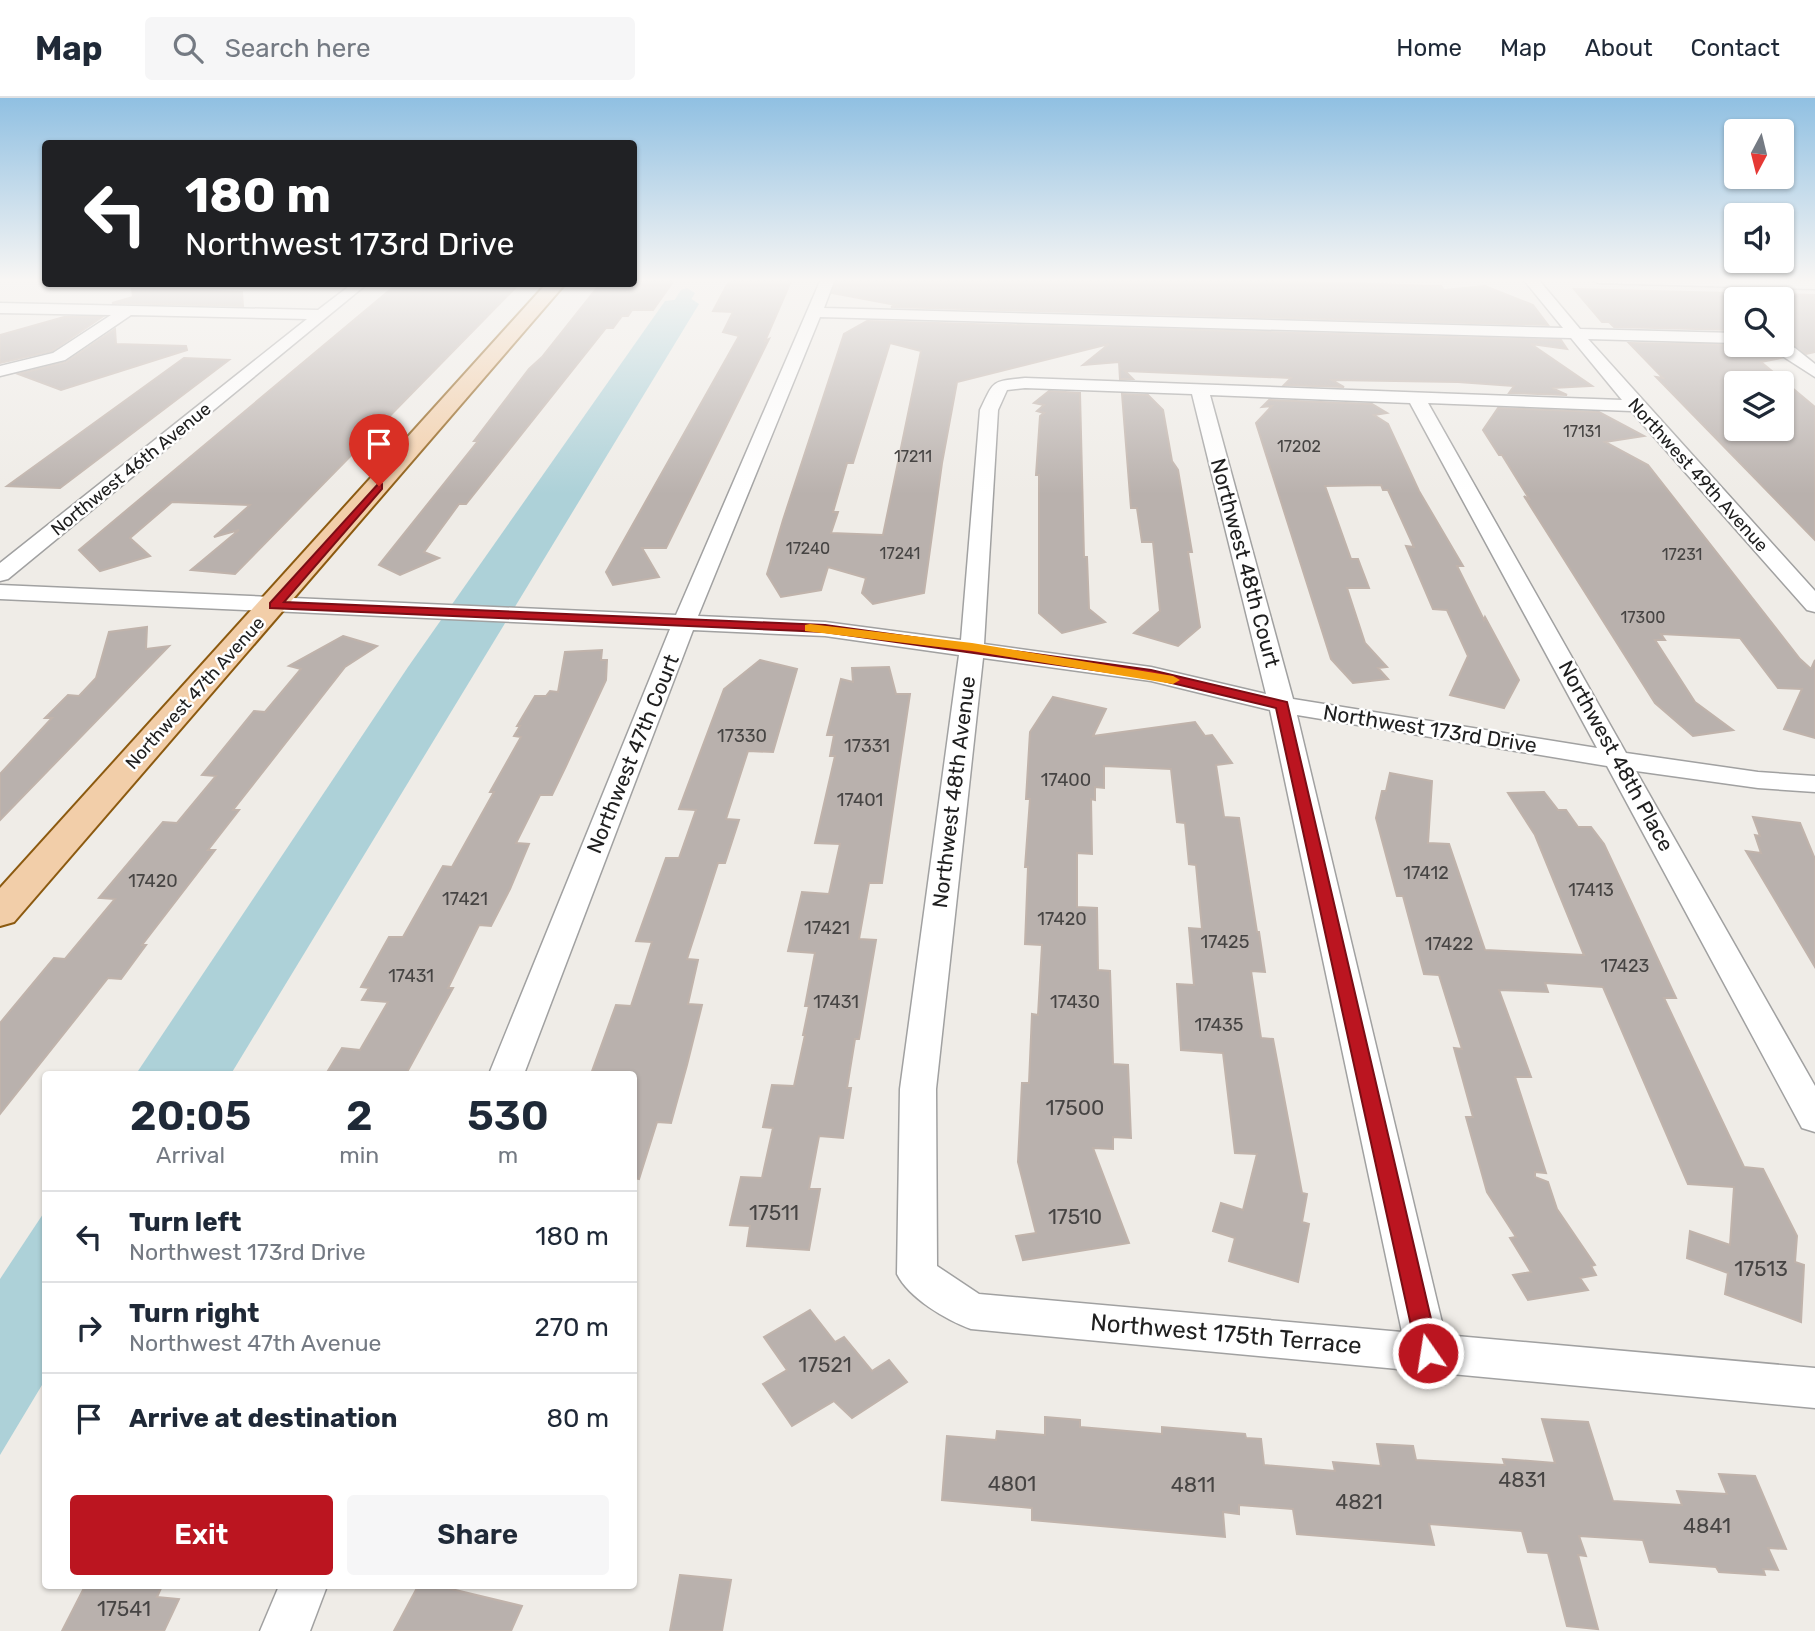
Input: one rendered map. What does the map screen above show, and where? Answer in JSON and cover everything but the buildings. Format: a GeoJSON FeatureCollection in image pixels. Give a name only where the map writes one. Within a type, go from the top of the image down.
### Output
{"type":"FeatureCollection","features":[{"type":"Feature","properties":{"kind":"main road","name":"Northwest 47th Avenue"},"geometry":{"type":"LineString","coordinates":[[0,913],[498,351]]}},
{"type":"Feature","properties":{"kind":"street"},"geometry":{"type":"LineString","coordinates":[[0,371],[59,357],[69,351]]}},
{"type":"Feature","properties":{"kind":"street","name":"Northwest 46th Avenue"},"geometry":{"type":"LineString","coordinates":[[0,574],[279,351]]}},
{"type":"Feature","properties":{"kind":"street","name":"Northwest 47th Court"},"geometry":{"type":"LineString","coordinates":[[507,1071],[684,623],[799,351]]}},
{"type":"Feature","properties":{"kind":"street","name":"Northwest 49th Avenue"},"geometry":{"type":"LineString","coordinates":[[1588,351],[1815,605]]}},
{"type":"Feature","properties":{"kind":"street"},"geometry":{"type":"LineString","coordinates":[[1794,355],[1815,372]]}},
{"type":"Feature","properties":{"kind":"street","name":"Northwest 48th Avenue"},"geometry":{"type":"LineString","coordinates":[[918,1089],[972,647],[989,410],[1000,386],[1025,383],[1199,388]]}},
{"type":"Feature","properties":{"kind":"street"},"geometry":{"type":"LineString","coordinates":[[1199,388],[1636,406]]}},
{"type":"Feature","properties":{"kind":"street","name":"Northwest 48th Court"},"geometry":{"type":"LineString","coordinates":[[1199,388],[1282,705],[1428,1353]]}},
{"type":"Feature","properties":{"kind":"street","name":"Northwest 48th Place"},"geometry":{"type":"LineString","coordinates":[[1415,396],[1815,1118]]}},
{"type":"Feature","properties":{"kind":"street","name":"Northwest 173rd Drive"},"geometry":{"type":"LineString","coordinates":[[0,592],[825,629],[972,647],[1151,674],[1282,705],[1618,760],[1758,780],[1815,784]]}},
{"type":"Feature","properties":{"kind":"street","name":"Northwest 175th Terrace"},"geometry":{"type":"LineString","coordinates":[[918,1089],[917,1274],[971,1311],[1815,1388]]}},
{"type":"Feature","properties":{"kind":"street"},"geometry":{"type":"LineString","coordinates":[[285,1631],[302,1589]]}},
{"type":"Feature","properties":{"kind":"water"},"geometry":{"type":"Polygon","coordinates":[[[630,351],[671,351],[233,1071],[138,1071],[408,667],[630,351]]]}},
{"type":"Feature","properties":{"kind":"water"},"geometry":{"type":"Polygon","coordinates":[[[42,1216],[42,1385],[0,1455],[0,1279],[42,1216]]]}},
{"type":"Feature","properties":{"kind":"slow traffic"},"geometry":{"type":"LineString","coordinates":[[810,628],[972,647],[1151,674],[1173,680]]}},
{"type":"Feature","properties":{"kind":"route"},"geometry":{"type":"LineString","coordinates":[[379,486],[274,605],[825,629],[972,647],[1151,674],[1282,705],[1428,1353]]}}]}
